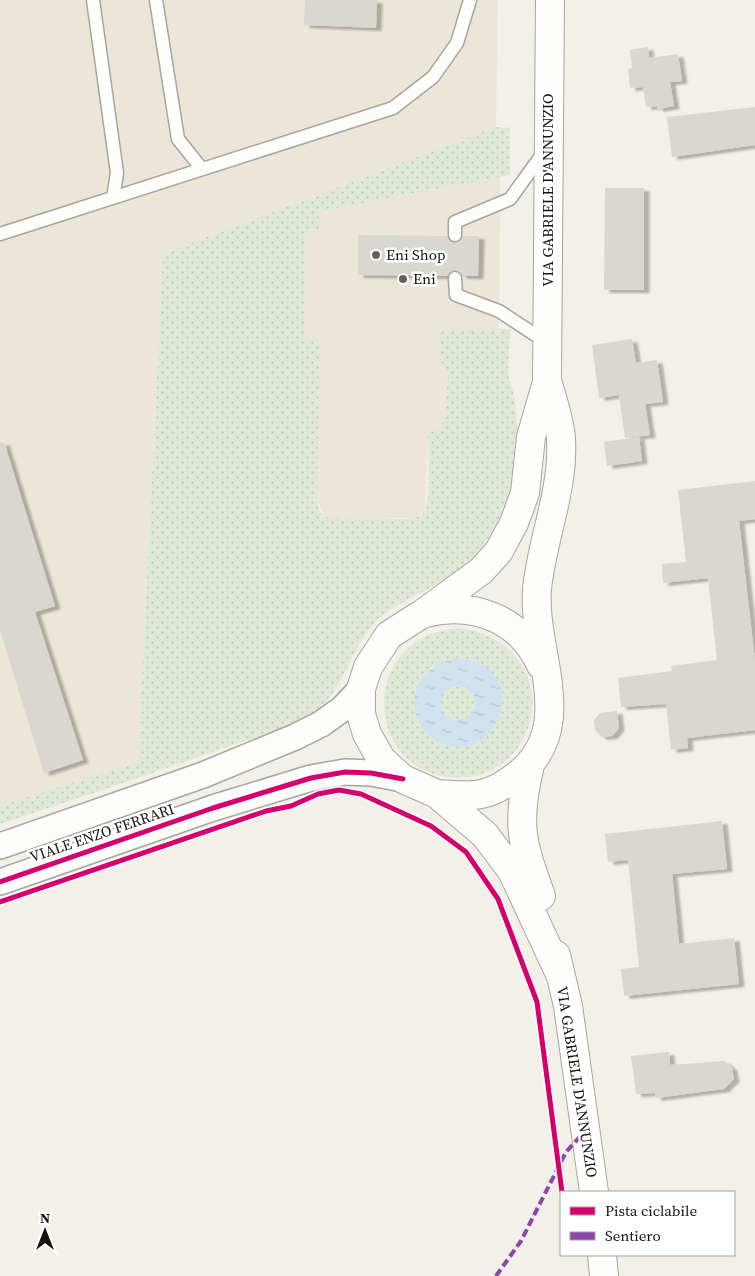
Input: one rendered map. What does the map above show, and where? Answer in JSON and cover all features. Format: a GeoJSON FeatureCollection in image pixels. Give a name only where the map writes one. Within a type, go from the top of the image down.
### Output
{"type":"FeatureCollection","features":[{"type":"Feature","properties":{"kind":"main road","name":"VIA GABRIELE D'ANNUNZIO"},"geometry":{"type":"LineString","coordinates":[[547,380],[550,0]]}},
{"type":"Feature","properties":{"kind":"main road"},"geometry":{"type":"LineString","coordinates":[[547,380],[532,437],[525,493],[514,523],[499,550],[481,571],[422,614],[389,635],[368,667],[360,689],[360,714],[367,734],[381,760],[402,779],[437,794],[485,835],[512,871],[559,972]]}},
{"type":"Feature","properties":{"kind":"main road"},"geometry":{"type":"LineString","coordinates":[[437,794],[479,796],[506,785],[530,765],[538,755],[545,739],[550,717],[537,614],[537,589],[557,490],[562,439],[547,380]]}},
{"type":"Feature","properties":{"kind":"main road"},"geometry":{"type":"LineString","coordinates":[[422,614],[443,609],[465,609],[493,616],[506,623],[523,637],[536,654],[545,674]]}},
{"type":"Feature","properties":{"kind":"main road"},"geometry":{"type":"LineString","coordinates":[[530,765],[520,813],[522,840],[547,913],[559,972]]}},
{"type":"Feature","properties":{"kind":"main road","name":"VIA GABRIELE D'ANNUNZIO"},"geometry":{"type":"LineString","coordinates":[[559,972],[574,1038],[594,1191]]}},
{"type":"Feature","properties":{"kind":"main road"},"geometry":{"type":"LineString","coordinates":[[602,1256],[604,1276]]}},
{"type":"Feature","properties":{"kind":"street","name":"VIALE ENZO FERRARI"},"geometry":{"type":"LineString","coordinates":[[0,846],[203,775],[321,724],[342,709],[360,689]]}},
{"type":"Feature","properties":{"kind":"street","name":"VIALE ENZO FERRARI"},"geometry":{"type":"LineString","coordinates":[[0,882],[213,808],[311,778],[345,772],[402,779]]}},
{"type":"Feature","properties":{"kind":"lane"},"geometry":{"type":"LineString","coordinates":[[93,0],[117,173],[113,198]]}},
{"type":"Feature","properties":{"kind":"lane"},"geometry":{"type":"LineString","coordinates":[[156,0],[178,139],[202,169]]}},
{"type":"Feature","properties":{"kind":"lane"},"geometry":{"type":"LineString","coordinates":[[0,234],[393,108],[433,77],[458,43],[470,0]]}},
{"type":"Feature","properties":{"kind":"lane"},"geometry":{"type":"LineString","coordinates":[[455,235],[455,222],[510,199],[548,146]]}},
{"type":"Feature","properties":{"kind":"lane"},"geometry":{"type":"LineString","coordinates":[[455,278],[456,295],[499,311],[548,343]]}},
{"type":"Feature","properties":{"kind":"shaded area"},"geometry":{"type":"Polygon","coordinates":[[[0,0],[498,0],[496,127],[163,254],[138,762],[0,806],[0,0]]]}},
{"type":"Feature","properties":{"kind":"shaded area"},"geometry":{"type":"Polygon","coordinates":[[[500,177],[499,329],[446,329],[439,356],[448,373],[445,419],[438,429],[428,434],[425,509],[415,518],[329,518],[324,516],[317,501],[319,339],[305,339],[306,230],[319,211],[500,177]]]}},
{"type":"Feature","properties":{"kind":"green space"},"geometry":{"type":"Polygon","coordinates":[[[496,127],[510,128],[510,175],[320,211],[319,230],[306,230],[305,338],[320,339],[317,501],[320,512],[329,518],[408,519],[415,518],[425,510],[429,473],[428,433],[438,429],[445,419],[448,373],[440,361],[439,334],[446,329],[511,329],[508,371],[517,421],[516,470],[507,505],[494,530],[478,552],[458,571],[384,614],[364,637],[328,700],[307,716],[271,732],[0,824],[0,806],[138,762],[163,254],[496,127]]]}},
{"type":"Feature","properties":{"kind":"green space"},"geometry":{"type":"Polygon","coordinates":[[[463,628],[497,641],[520,662],[531,687],[531,714],[523,740],[505,761],[480,774],[449,777],[420,768],[399,750],[387,727],[384,700],[390,674],[405,652],[429,635],[463,628]],[[462,658],[432,667],[420,681],[417,719],[429,735],[493,729],[499,714],[499,700],[489,671],[472,660],[462,658]]]}},
{"type":"Feature","properties":{"kind":"green space"},"geometry":{"type":"Polygon","coordinates":[[[458,685],[471,690],[476,703],[471,716],[458,721],[445,716],[440,703],[445,690],[458,685]]]}},
{"type":"Feature","properties":{"kind":"water"},"geometry":{"type":"Polygon","coordinates":[[[462,658],[485,667],[498,682],[502,701],[498,719],[487,735],[472,745],[452,747],[426,733],[416,713],[415,696],[421,680],[432,668],[454,659],[462,658]],[[458,685],[451,687],[442,697],[442,710],[450,719],[466,719],[474,710],[474,697],[465,687],[458,685]]]}},
{"type":"Feature","properties":{"kind":"building"},"geometry":{"type":"Polygon","coordinates":[[[305,0],[377,0],[376,28],[304,25],[305,0]]]}},
{"type":"Feature","properties":{"kind":"building"},"geometry":{"type":"Polygon","coordinates":[[[648,47],[649,58],[678,54],[682,81],[670,82],[674,106],[658,109],[657,106],[646,107],[643,87],[630,88],[628,69],[632,68],[630,50],[648,47]]]}},
{"type":"Feature","properties":{"kind":"building"},"geometry":{"type":"Polygon","coordinates":[[[755,107],[755,145],[672,157],[667,117],[755,107]]]}},
{"type":"Feature","properties":{"kind":"building"},"geometry":{"type":"Polygon","coordinates":[[[605,188],[644,188],[644,290],[604,290],[605,188]]]}},
{"type":"Feature","properties":{"kind":"building"},"geometry":{"type":"Polygon","coordinates":[[[358,235],[447,236],[451,242],[455,243],[459,242],[463,236],[479,236],[478,276],[463,276],[455,270],[447,276],[358,275],[358,235]]]}},
{"type":"Feature","properties":{"kind":"building"},"geometry":{"type":"Polygon","coordinates":[[[632,339],[636,363],[657,360],[663,402],[645,404],[650,435],[625,438],[619,395],[599,398],[592,345],[632,339]]]}},
{"type":"Feature","properties":{"kind":"building"},"geometry":{"type":"Polygon","coordinates":[[[639,437],[642,461],[607,466],[604,442],[639,437]]]}},
{"type":"Feature","properties":{"kind":"building"},"geometry":{"type":"Polygon","coordinates":[[[4,442],[55,606],[35,612],[83,760],[44,773],[0,630],[0,443],[4,442]]]}},
{"type":"Feature","properties":{"kind":"building"},"geometry":{"type":"Polygon","coordinates":[[[755,481],[755,519],[739,521],[755,661],[755,730],[687,738],[688,748],[671,750],[666,704],[621,707],[618,678],[672,671],[671,666],[717,660],[708,578],[663,583],[662,564],[686,562],[678,490],[755,481]]]}},
{"type":"Feature","properties":{"kind":"building"},"geometry":{"type":"Polygon","coordinates":[[[617,711],[619,728],[612,736],[602,737],[595,730],[594,720],[600,713],[617,711]]]}},
{"type":"Feature","properties":{"kind":"building"},"geometry":{"type":"Polygon","coordinates":[[[722,821],[727,869],[672,874],[679,944],[734,938],[739,984],[624,996],[621,969],[639,967],[628,860],[608,862],[605,834],[722,821]]]}},
{"type":"Feature","properties":{"kind":"building"},"geometry":{"type":"Polygon","coordinates":[[[669,1052],[670,1065],[724,1061],[732,1068],[734,1079],[724,1089],[656,1098],[655,1093],[636,1094],[631,1056],[669,1052]]]}},
{"type":"Feature","properties":{"kind":"marked path"},"geometry":{"type":"LineString","coordinates":[[496,1276],[521,1241],[566,1152],[586,1130]]}},
{"type":"Feature","properties":{"kind":"cycle path"},"geometry":{"type":"LineString","coordinates":[[0,882],[213,808],[311,778],[345,772],[371,773],[403,779]]}},
{"type":"Feature","properties":{"kind":"cycle path"},"geometry":{"type":"LineString","coordinates":[[0,902],[266,811],[291,806],[318,794],[339,790],[361,794],[431,826],[466,852],[498,899],[537,1002],[562,1191]]}},
{"type":"Feature","properties":{"kind":"place","name":"Eni Shop"},"geometry":{"type":"Point","coordinates":[376,255]}},
{"type":"Feature","properties":{"kind":"place","name":"Eni"},"geometry":{"type":"Point","coordinates":[403,279]}}]}
